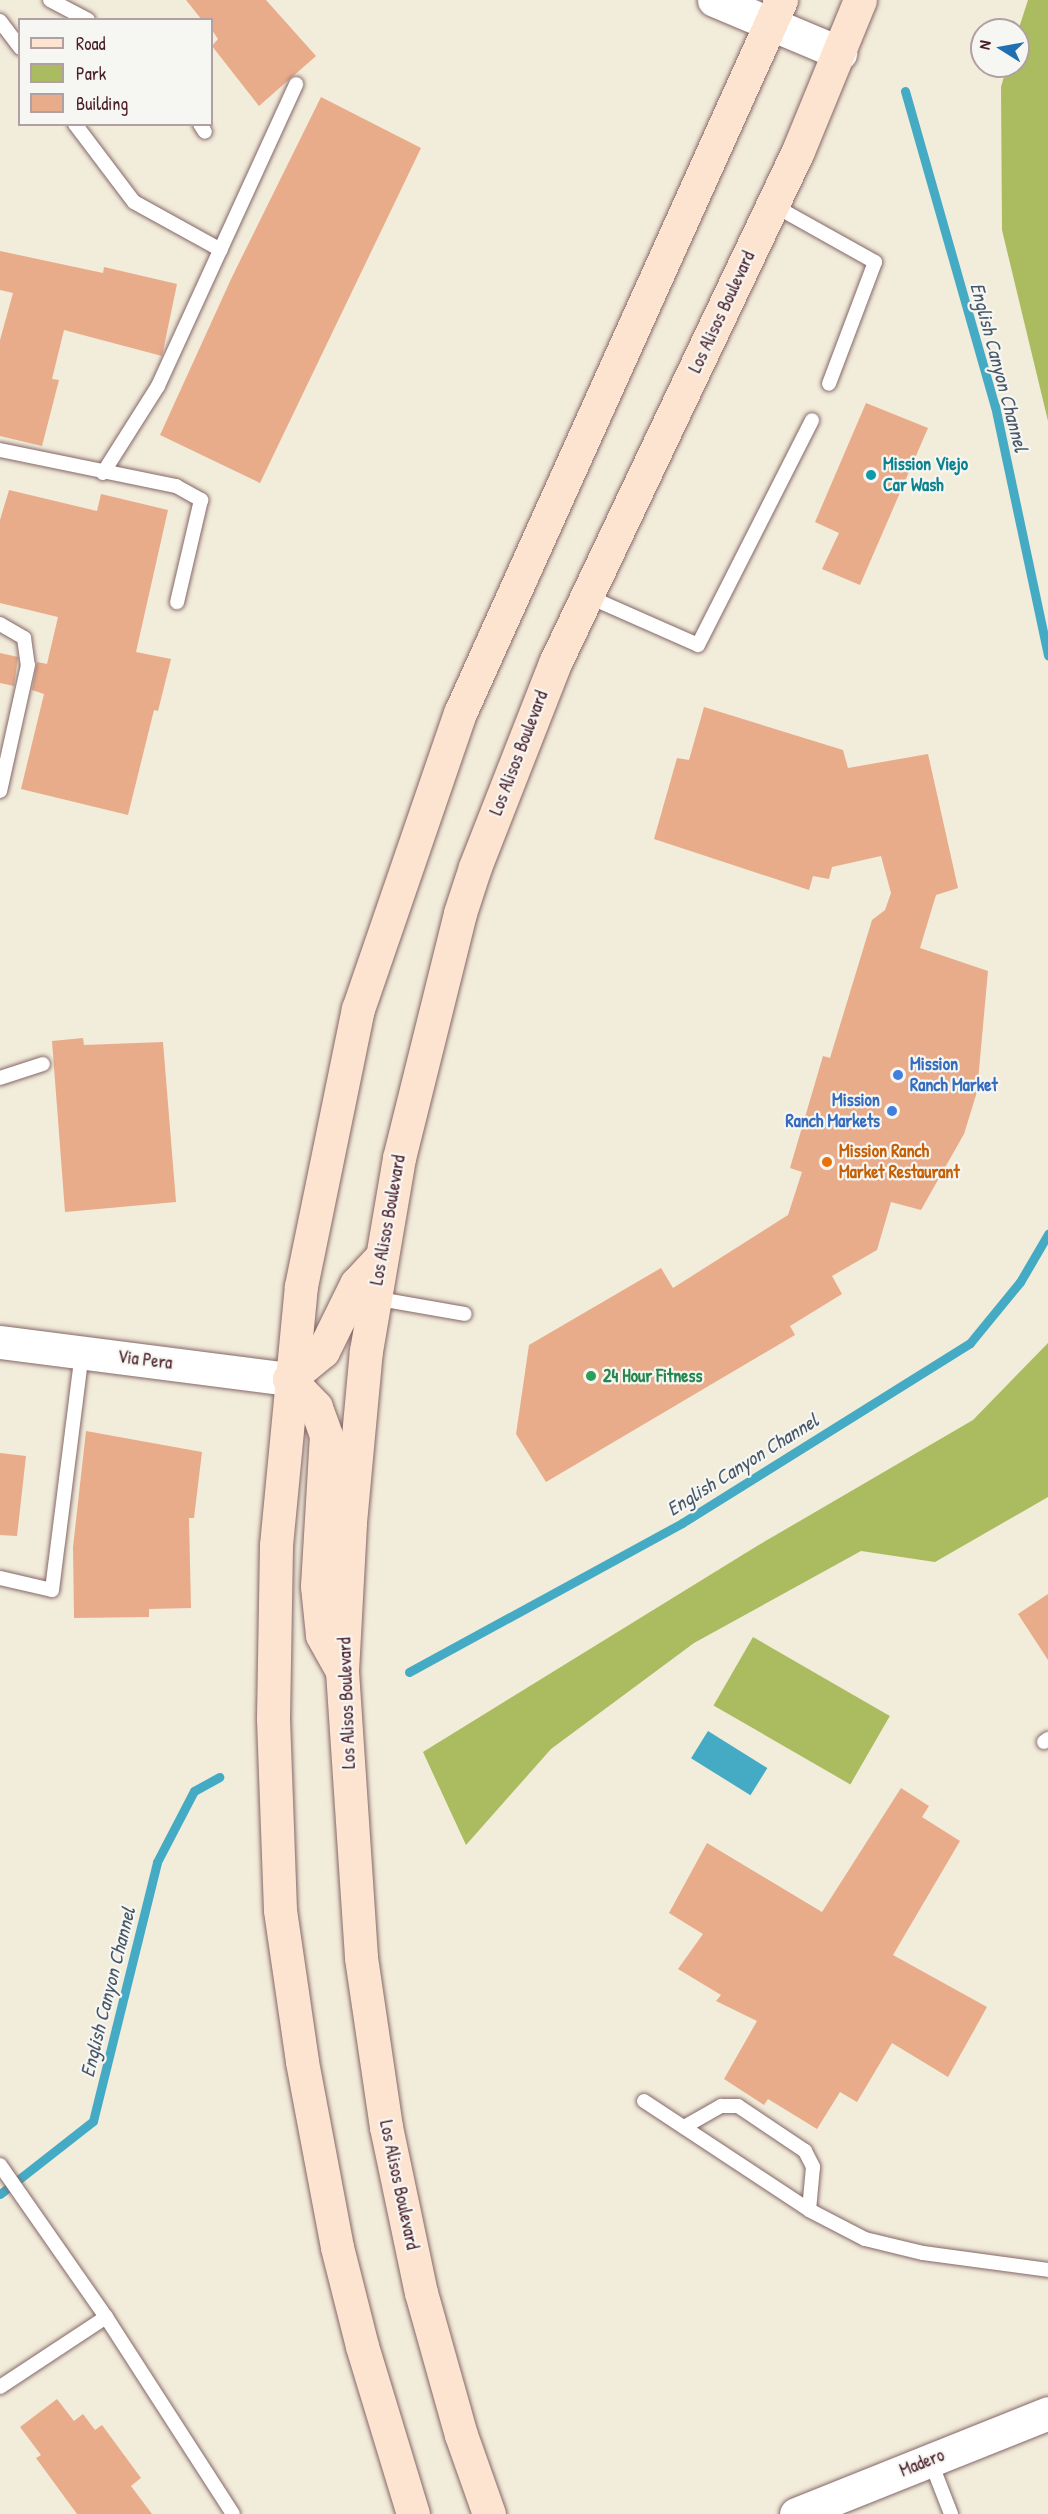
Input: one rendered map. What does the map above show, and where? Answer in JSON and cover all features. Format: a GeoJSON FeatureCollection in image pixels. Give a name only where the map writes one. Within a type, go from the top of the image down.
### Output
{"type":"FeatureCollection","features":[{"type":"Feature","properties":{"kind":"main road","name":"Los Alisos Boulevard"},"geometry":{"type":"LineString","coordinates":[[489,2514],[461,2435],[422,2293],[386,2127],[359,1934],[342,1671],[356,1442],[374,1298],[417,1078],[460,913],[527,730],[587,596],[773,205],[840,53],[860,0]]}},
{"type":"Feature","properties":{"kind":"main road"},"geometry":{"type":"LineString","coordinates":[[413,2514],[362,2346],[318,2154],[280,1910],[273,1718],[276,1545],[289,1379],[317,1192],[358,1009],[416,836],[460,713],[776,12]]}},
{"type":"Feature","properties":{"kind":"main road"},"geometry":{"type":"LineString","coordinates":[[289,1379],[323,1351],[356,1284],[380,1258]]}},
{"type":"Feature","properties":{"kind":"main road"},"geometry":{"type":"LineString","coordinates":[[289,1379],[316,1407],[326,1435],[317,1586],[322,1635],[342,1671]]}},
{"type":"Feature","properties":{"kind":"street"},"geometry":{"type":"LineString","coordinates":[[714,0],[776,12],[840,53]]}},
{"type":"Feature","properties":{"kind":"street","name":"Via Pera"},"geometry":{"type":"LineString","coordinates":[[0,1342],[289,1379]]}},
{"type":"Feature","properties":{"kind":"street","name":"Madero"},"geometry":{"type":"LineString","coordinates":[[796,2514],[1048,2413]]}},
{"type":"Feature","properties":{"kind":"lane"},"geometry":{"type":"LineString","coordinates":[[50,0],[84,18]]}},
{"type":"Feature","properties":{"kind":"lane"},"geometry":{"type":"LineString","coordinates":[[0,21],[18,45]]}},
{"type":"Feature","properties":{"kind":"lane"},"geometry":{"type":"LineString","coordinates":[[103,473],[158,386],[296,84]]}},
{"type":"Feature","properties":{"kind":"lane"},"geometry":{"type":"LineString","coordinates":[[77,126],[134,202],[220,250]]}},
{"type":"Feature","properties":{"kind":"lane"},"geometry":{"type":"LineString","coordinates":[[773,205],[875,261],[829,384]]}},
{"type":"Feature","properties":{"kind":"lane"},"geometry":{"type":"LineString","coordinates":[[587,596],[698,645],[812,420]]}},
{"type":"Feature","properties":{"kind":"lane"},"geometry":{"type":"LineString","coordinates":[[0,450],[103,473],[176,486],[201,500],[177,602]]}},
{"type":"Feature","properties":{"kind":"lane"},"geometry":{"type":"LineString","coordinates":[[0,624],[24,638],[28,665],[0,791]]}},
{"type":"Feature","properties":{"kind":"lane"},"geometry":{"type":"LineString","coordinates":[[0,1078],[43,1064]]}},
{"type":"Feature","properties":{"kind":"lane"},"geometry":{"type":"LineString","coordinates":[[374,1298],[465,1314]]}},
{"type":"Feature","properties":{"kind":"lane"},"geometry":{"type":"LineString","coordinates":[[0,1578],[52,1590],[82,1352]]}},
{"type":"Feature","properties":{"kind":"lane"},"geometry":{"type":"LineString","coordinates":[[644,2101],[809,2210],[865,2239],[911,2250],[1048,2270]]}},
{"type":"Feature","properties":{"kind":"lane"},"geometry":{"type":"LineString","coordinates":[[684,2127],[721,2106],[738,2106],[767,2125],[805,2151],[813,2167],[809,2210]]}},
{"type":"Feature","properties":{"kind":"lane"},"geometry":{"type":"LineString","coordinates":[[0,2165],[106,2318],[233,2514]]}},
{"type":"Feature","properties":{"kind":"lane"},"geometry":{"type":"LineString","coordinates":[[0,2387],[106,2318]]}},
{"type":"Feature","properties":{"kind":"lane"},"geometry":{"type":"LineString","coordinates":[[930,2460],[951,2514]]}},
{"type":"Feature","properties":{"kind":"green space"},"geometry":{"type":"Polygon","coordinates":[[[1028,0],[1048,0],[1048,421],[1002,230],[1001,87],[1004,78],[1030,78],[1030,18],[1022,18],[1028,0]]]}},
{"type":"Feature","properties":{"kind":"green space"},"geometry":{"type":"Polygon","coordinates":[[[1048,1343],[1048,1497],[935,1562],[861,1551],[694,1643],[551,1749],[466,1845],[423,1752],[757,1546],[973,1420],[1048,1343]]]}},
{"type":"Feature","properties":{"kind":"green space"},"geometry":{"type":"Polygon","coordinates":[[[753,1637],[890,1716],[850,1784],[714,1705],[753,1637]]]}},
{"type":"Feature","properties":{"kind":"water"},"geometry":{"type":"Polygon","coordinates":[[[708,1731],[767,1768],[750,1795],[691,1758],[708,1731]]]}},
{"type":"Feature","properties":{"kind":"building"},"geometry":{"type":"Polygon","coordinates":[[[186,0],[266,0],[316,56],[259,106],[213,47],[218,39],[213,32],[213,18],[200,18],[186,0]]]}},
{"type":"Feature","properties":{"kind":"building"},"geometry":{"type":"Polygon","coordinates":[[[321,97],[421,148],[260,483],[160,435],[232,277],[321,97]]]}},
{"type":"Feature","properties":{"kind":"building"},"geometry":{"type":"Polygon","coordinates":[[[0,251],[103,273],[104,267],[177,284],[162,356],[64,330],[52,379],[59,380],[42,446],[0,436],[0,340],[13,293],[0,290],[0,251]]]}},
{"type":"Feature","properties":{"kind":"building","name":"Mission Viejo Car Wash"},"geometry":{"type":"Polygon","coordinates":[[[866,403],[928,428],[860,585],[822,569],[839,533],[815,522],[866,403]]]}},
{"type":"Feature","properties":{"kind":"building"},"geometry":{"type":"Polygon","coordinates":[[[9,490],[97,511],[101,494],[168,510],[136,652],[171,659],[158,711],[154,710],[128,815],[21,789],[44,694],[32,690],[37,662],[47,664],[58,617],[0,603],[0,520],[9,490]]]}},
{"type":"Feature","properties":{"kind":"building"},"geometry":{"type":"Polygon","coordinates":[[[0,653],[18,657],[14,686],[0,683],[0,653]]]}},
{"type":"Feature","properties":{"kind":"building"},"geometry":{"type":"Polygon","coordinates":[[[704,707],[843,750],[848,768],[928,754],[958,888],[936,895],[920,948],[988,971],[977,1092],[964,1134],[921,1210],[891,1202],[877,1250],[832,1276],[842,1294],[790,1326],[795,1335],[546,1482],[516,1434],[529,1345],[661,1268],[673,1288],[788,1215],[802,1172],[790,1168],[823,1056],[830,1058],[872,920],[885,910],[891,893],[881,856],[832,867],[829,879],[813,876],[809,890],[654,839],[677,758],[689,760],[704,707]]]}},
{"type":"Feature","properties":{"kind":"building"},"geometry":{"type":"Polygon","coordinates":[[[83,1038],[84,1045],[163,1042],[176,1202],[65,1212],[52,1041],[83,1038]]]}},
{"type":"Feature","properties":{"kind":"building"},"geometry":{"type":"Polygon","coordinates":[[[86,1431],[202,1452],[194,1518],[189,1518],[191,1608],[149,1609],[149,1617],[74,1618],[73,1547],[86,1431]]]}},
{"type":"Feature","properties":{"kind":"building"},"geometry":{"type":"Polygon","coordinates":[[[0,1453],[26,1456],[17,1536],[0,1535],[0,1453]]]}},
{"type":"Feature","properties":{"kind":"building"},"geometry":{"type":"Polygon","coordinates":[[[1048,1594],[1048,1660],[1018,1614],[1048,1594]]]}},
{"type":"Feature","properties":{"kind":"building"},"geometry":{"type":"Polygon","coordinates":[[[901,1788],[929,1806],[922,1817],[960,1841],[893,1955],[987,2007],[948,2077],[892,2043],[857,2102],[840,2092],[817,2129],[768,2099],[764,2105],[724,2079],[757,2021],[716,2001],[721,1995],[678,1969],[703,1934],[669,1913],[707,1843],[822,1912],[901,1788]]]}},
{"type":"Feature","properties":{"kind":"building"},"geometry":{"type":"Polygon","coordinates":[[[57,2399],[74,2421],[83,2414],[95,2430],[102,2425],[141,2478],[131,2486],[152,2514],[77,2514],[36,2458],[41,2455],[20,2427],[57,2399]]]}},
{"type":"Feature","properties":{"kind":"waterway","name":"English Canyon Channel"},"geometry":{"type":"LineString","coordinates":[[905,91],[995,406],[1048,655]]}},
{"type":"Feature","properties":{"kind":"waterway","name":"English Canyon Channel"},"geometry":{"type":"LineString","coordinates":[[409,1672],[682,1523],[970,1343],[1020,1282],[1048,1234]]}},
{"type":"Feature","properties":{"kind":"waterway","name":"English Canyon Channel"},"geometry":{"type":"LineString","coordinates":[[0,2194],[93,2121],[157,1862],[194,1791],[219,1777]]}},
{"type":"Feature","properties":{"kind":"place","name":"Mission Viejo Car Wash"},"geometry":{"type":"Point","coordinates":[871,475]}},
{"type":"Feature","properties":{"kind":"place","name":"Mission Ranch Market"},"geometry":{"type":"Point","coordinates":[898,1075]}},
{"type":"Feature","properties":{"kind":"place","name":"Mission Ranch Markets"},"geometry":{"type":"Point","coordinates":[892,1111]}},
{"type":"Feature","properties":{"kind":"place","name":"Mission Ranch Market Restaurant"},"geometry":{"type":"Point","coordinates":[827,1162]}},
{"type":"Feature","properties":{"kind":"place","name":"24 Hour Fitness"},"geometry":{"type":"Point","coordinates":[591,1376]}}]}
